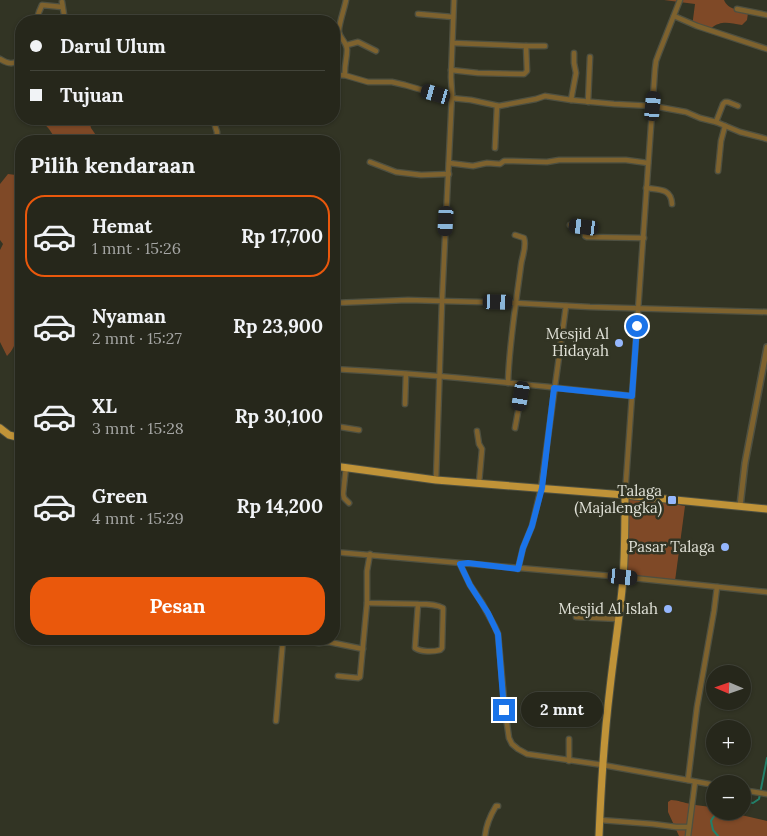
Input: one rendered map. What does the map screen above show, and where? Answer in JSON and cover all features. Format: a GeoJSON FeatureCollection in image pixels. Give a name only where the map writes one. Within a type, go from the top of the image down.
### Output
{"type":"FeatureCollection","features":[{"type":"Feature","properties":{"kind":"main road"},"geometry":{"type":"LineString","coordinates":[[0,428],[9,435],[15,436]]}},
{"type":"Feature","properties":{"kind":"main road"},"geometry":{"type":"LineString","coordinates":[[340,466],[436,480],[625,495],[767,509]]}},
{"type":"Feature","properties":{"kind":"main road"},"geometry":{"type":"LineString","coordinates":[[599,836],[610,688],[623,577],[625,495]]}},
{"type":"Feature","properties":{"kind":"street"},"geometry":{"type":"LineString","coordinates":[[340,27],[346,0]]}},
{"type":"Feature","properties":{"kind":"street"},"geometry":{"type":"LineString","coordinates":[[436,480],[452,96],[451,70],[454,0]]}},
{"type":"Feature","properties":{"kind":"street"},"geometry":{"type":"LineString","coordinates":[[625,495],[656,61],[680,0]]}},
{"type":"Feature","properties":{"kind":"street"},"geometry":{"type":"LineString","coordinates":[[38,15],[42,5],[62,5],[64,15]]}},
{"type":"Feature","properties":{"kind":"street"},"geometry":{"type":"LineString","coordinates":[[737,9],[767,15]]}},
{"type":"Feature","properties":{"kind":"street"},"geometry":{"type":"LineString","coordinates":[[418,14],[453,18]]}},
{"type":"Feature","properties":{"kind":"street"},"geometry":{"type":"LineString","coordinates":[[674,16],[697,26],[767,48]]}},
{"type":"Feature","properties":{"kind":"street"},"geometry":{"type":"LineString","coordinates":[[340,34],[347,45],[345,75]]}},
{"type":"Feature","properties":{"kind":"street"},"geometry":{"type":"LineString","coordinates":[[347,45],[358,42],[376,51]]}},
{"type":"Feature","properties":{"kind":"street"},"geometry":{"type":"LineString","coordinates":[[453,43],[545,46]]}},
{"type":"Feature","properties":{"kind":"street"},"geometry":{"type":"LineString","coordinates":[[451,70],[478,73],[524,74],[527,70],[526,46]]}},
{"type":"Feature","properties":{"kind":"street"},"geometry":{"type":"LineString","coordinates":[[571,100],[576,73],[574,53]]}},
{"type":"Feature","properties":{"kind":"street"},"geometry":{"type":"LineString","coordinates":[[588,102],[590,57]]}},
{"type":"Feature","properties":{"kind":"street"},"geometry":{"type":"LineString","coordinates":[[0,59],[8,64],[15,62]]}},
{"type":"Feature","properties":{"kind":"street"},"geometry":{"type":"LineString","coordinates":[[340,75],[345,75],[368,82],[392,82],[436,94],[497,106],[545,96],[588,102],[653,106],[678,110],[740,132],[767,139]]}},
{"type":"Feature","properties":{"kind":"street"},"geometry":{"type":"LineString","coordinates":[[716,122],[725,102],[738,106]]}},
{"type":"Feature","properties":{"kind":"street"},"geometry":{"type":"LineString","coordinates":[[495,148],[497,106]]}},
{"type":"Feature","properties":{"kind":"street"},"geometry":{"type":"LineString","coordinates":[[718,171],[721,141],[725,126]]}},
{"type":"Feature","properties":{"kind":"street"},"geometry":{"type":"LineString","coordinates":[[449,163],[473,166],[487,163],[500,164],[504,161],[636,160],[648,163]]}},
{"type":"Feature","properties":{"kind":"street"},"geometry":{"type":"LineString","coordinates":[[370,162],[396,172],[421,175],[449,174]]}},
{"type":"Feature","properties":{"kind":"street"},"geometry":{"type":"LineString","coordinates":[[646,188],[663,190],[670,194],[672,204]]}},
{"type":"Feature","properties":{"kind":"street"},"geometry":{"type":"LineString","coordinates":[[570,225],[585,227],[587,238],[644,238]]}},
{"type":"Feature","properties":{"kind":"street"},"geometry":{"type":"LineString","coordinates":[[508,383],[509,357],[526,242],[524,238],[515,235]]}},
{"type":"Feature","properties":{"kind":"street"},"geometry":{"type":"LineString","coordinates":[[340,302],[408,300],[767,312]]}},
{"type":"Feature","properties":{"kind":"street"},"geometry":{"type":"LineString","coordinates":[[518,569],[542,488],[566,306]]}},
{"type":"Feature","properties":{"kind":"street"},"geometry":{"type":"LineString","coordinates":[[740,506],[745,463],[767,347]]}},
{"type":"Feature","properties":{"kind":"street"},"geometry":{"type":"LineString","coordinates":[[340,368],[488,380],[632,396]]}},
{"type":"Feature","properties":{"kind":"street"},"geometry":{"type":"LineString","coordinates":[[405,404],[406,374]]}},
{"type":"Feature","properties":{"kind":"street"},"geometry":{"type":"LineString","coordinates":[[515,428],[523,385]]}},
{"type":"Feature","properties":{"kind":"street"},"geometry":{"type":"LineString","coordinates":[[340,427],[358,430]]}},
{"type":"Feature","properties":{"kind":"street"},"geometry":{"type":"LineString","coordinates":[[477,431],[477,439],[482,449],[479,483]]}},
{"type":"Feature","properties":{"kind":"street"},"geometry":{"type":"LineString","coordinates":[[346,467],[343,494],[349,503]]}},
{"type":"Feature","properties":{"kind":"street"},"geometry":{"type":"LineString","coordinates":[[340,552],[623,577],[767,592]]}},
{"type":"Feature","properties":{"kind":"street"},"geometry":{"type":"LineString","coordinates":[[338,676],[360,678],[361,675],[367,603],[367,572],[370,554]]}},
{"type":"Feature","properties":{"kind":"street"},"geometry":{"type":"LineString","coordinates":[[460,564],[498,634],[506,720],[512,744],[527,754],[603,765],[706,784]]}},
{"type":"Feature","properties":{"kind":"street"},"geometry":{"type":"LineString","coordinates":[[688,780],[697,706],[714,612],[716,587]]}},
{"type":"Feature","properties":{"kind":"street"},"geometry":{"type":"LineString","coordinates":[[367,603],[418,604],[440,606],[443,608],[442,648],[440,650],[425,651],[416,650],[415,648],[418,604]]}},
{"type":"Feature","properties":{"kind":"street"},"geometry":{"type":"LineString","coordinates":[[576,617],[619,619]]}},
{"type":"Feature","properties":{"kind":"street"},"geometry":{"type":"LineString","coordinates":[[340,643],[363,649]]}},
{"type":"Feature","properties":{"kind":"street"},"geometry":{"type":"LineString","coordinates":[[276,721],[282,645]]}},
{"type":"Feature","properties":{"kind":"street"},"geometry":{"type":"LineString","coordinates":[[569,739],[569,760]]}},
{"type":"Feature","properties":{"kind":"street"},"geometry":{"type":"LineString","coordinates":[[688,836],[695,782]]}},
{"type":"Feature","properties":{"kind":"street"},"geometry":{"type":"LineString","coordinates":[[751,791],[767,794]]}},
{"type":"Feature","properties":{"kind":"street"},"geometry":{"type":"LineString","coordinates":[[485,836],[490,815],[498,806]]}},
{"type":"Feature","properties":{"kind":"street"},"geometry":{"type":"LineString","coordinates":[[600,820],[689,827]]}},
{"type":"Feature","properties":{"kind":"shaded area"},"geometry":{"type":"Polygon","coordinates":[[[664,0],[724,0],[728,6],[748,13],[747,20],[742,25],[726,23],[711,28],[692,27],[695,4],[664,0]]]}},
{"type":"Feature","properties":{"kind":"shaded area"},"geometry":{"type":"Polygon","coordinates":[[[45,125],[90,125],[96,135],[53,135],[45,125]]]}},
{"type":"Feature","properties":{"kind":"shaded area"},"geometry":{"type":"Polygon","coordinates":[[[8,174],[15,175],[15,344],[7,356],[0,342],[0,250],[3,244],[0,240],[0,184],[8,174]]]}},
{"type":"Feature","properties":{"kind":"shaded area"},"geometry":{"type":"Polygon","coordinates":[[[626,496],[685,506],[675,581],[619,576],[626,496]]]}},
{"type":"Feature","properties":{"kind":"shaded area"},"geometry":{"type":"Polygon","coordinates":[[[676,800],[706,806],[706,820],[751,820],[751,817],[767,821],[767,836],[679,836],[668,812],[668,802],[676,800]]]}},
{"type":"Feature","properties":{"kind":"waterway"},"geometry":{"type":"LineString","coordinates":[[751,803],[759,799],[767,758]]}},
{"type":"Feature","properties":{"kind":"waterway"},"geometry":{"type":"LineString","coordinates":[[712,820],[713,830],[718,836]]}},
{"type":"Feature","properties":{"kind":"place","name":"Mesjid Al Hidayah"},"geometry":{"type":"Point","coordinates":[619,343]}},
{"type":"Feature","properties":{"kind":"place","name":"Talaga (Majalengka)"},"geometry":{"type":"Point","coordinates":[672,500]}},
{"type":"Feature","properties":{"kind":"place","name":"Pasar Talaga"},"geometry":{"type":"Point","coordinates":[725,547]}},
{"type":"Feature","properties":{"kind":"place","name":"Mesjid Al Islah"},"geometry":{"type":"Point","coordinates":[668,609]}},
{"type":"Feature","properties":{"kind":"route"},"geometry":{"type":"LineString","coordinates":[[504,710],[498,634],[460,564],[468,563],[518,569],[542,488],[554,388],[632,396],[637,326]]}}]}
